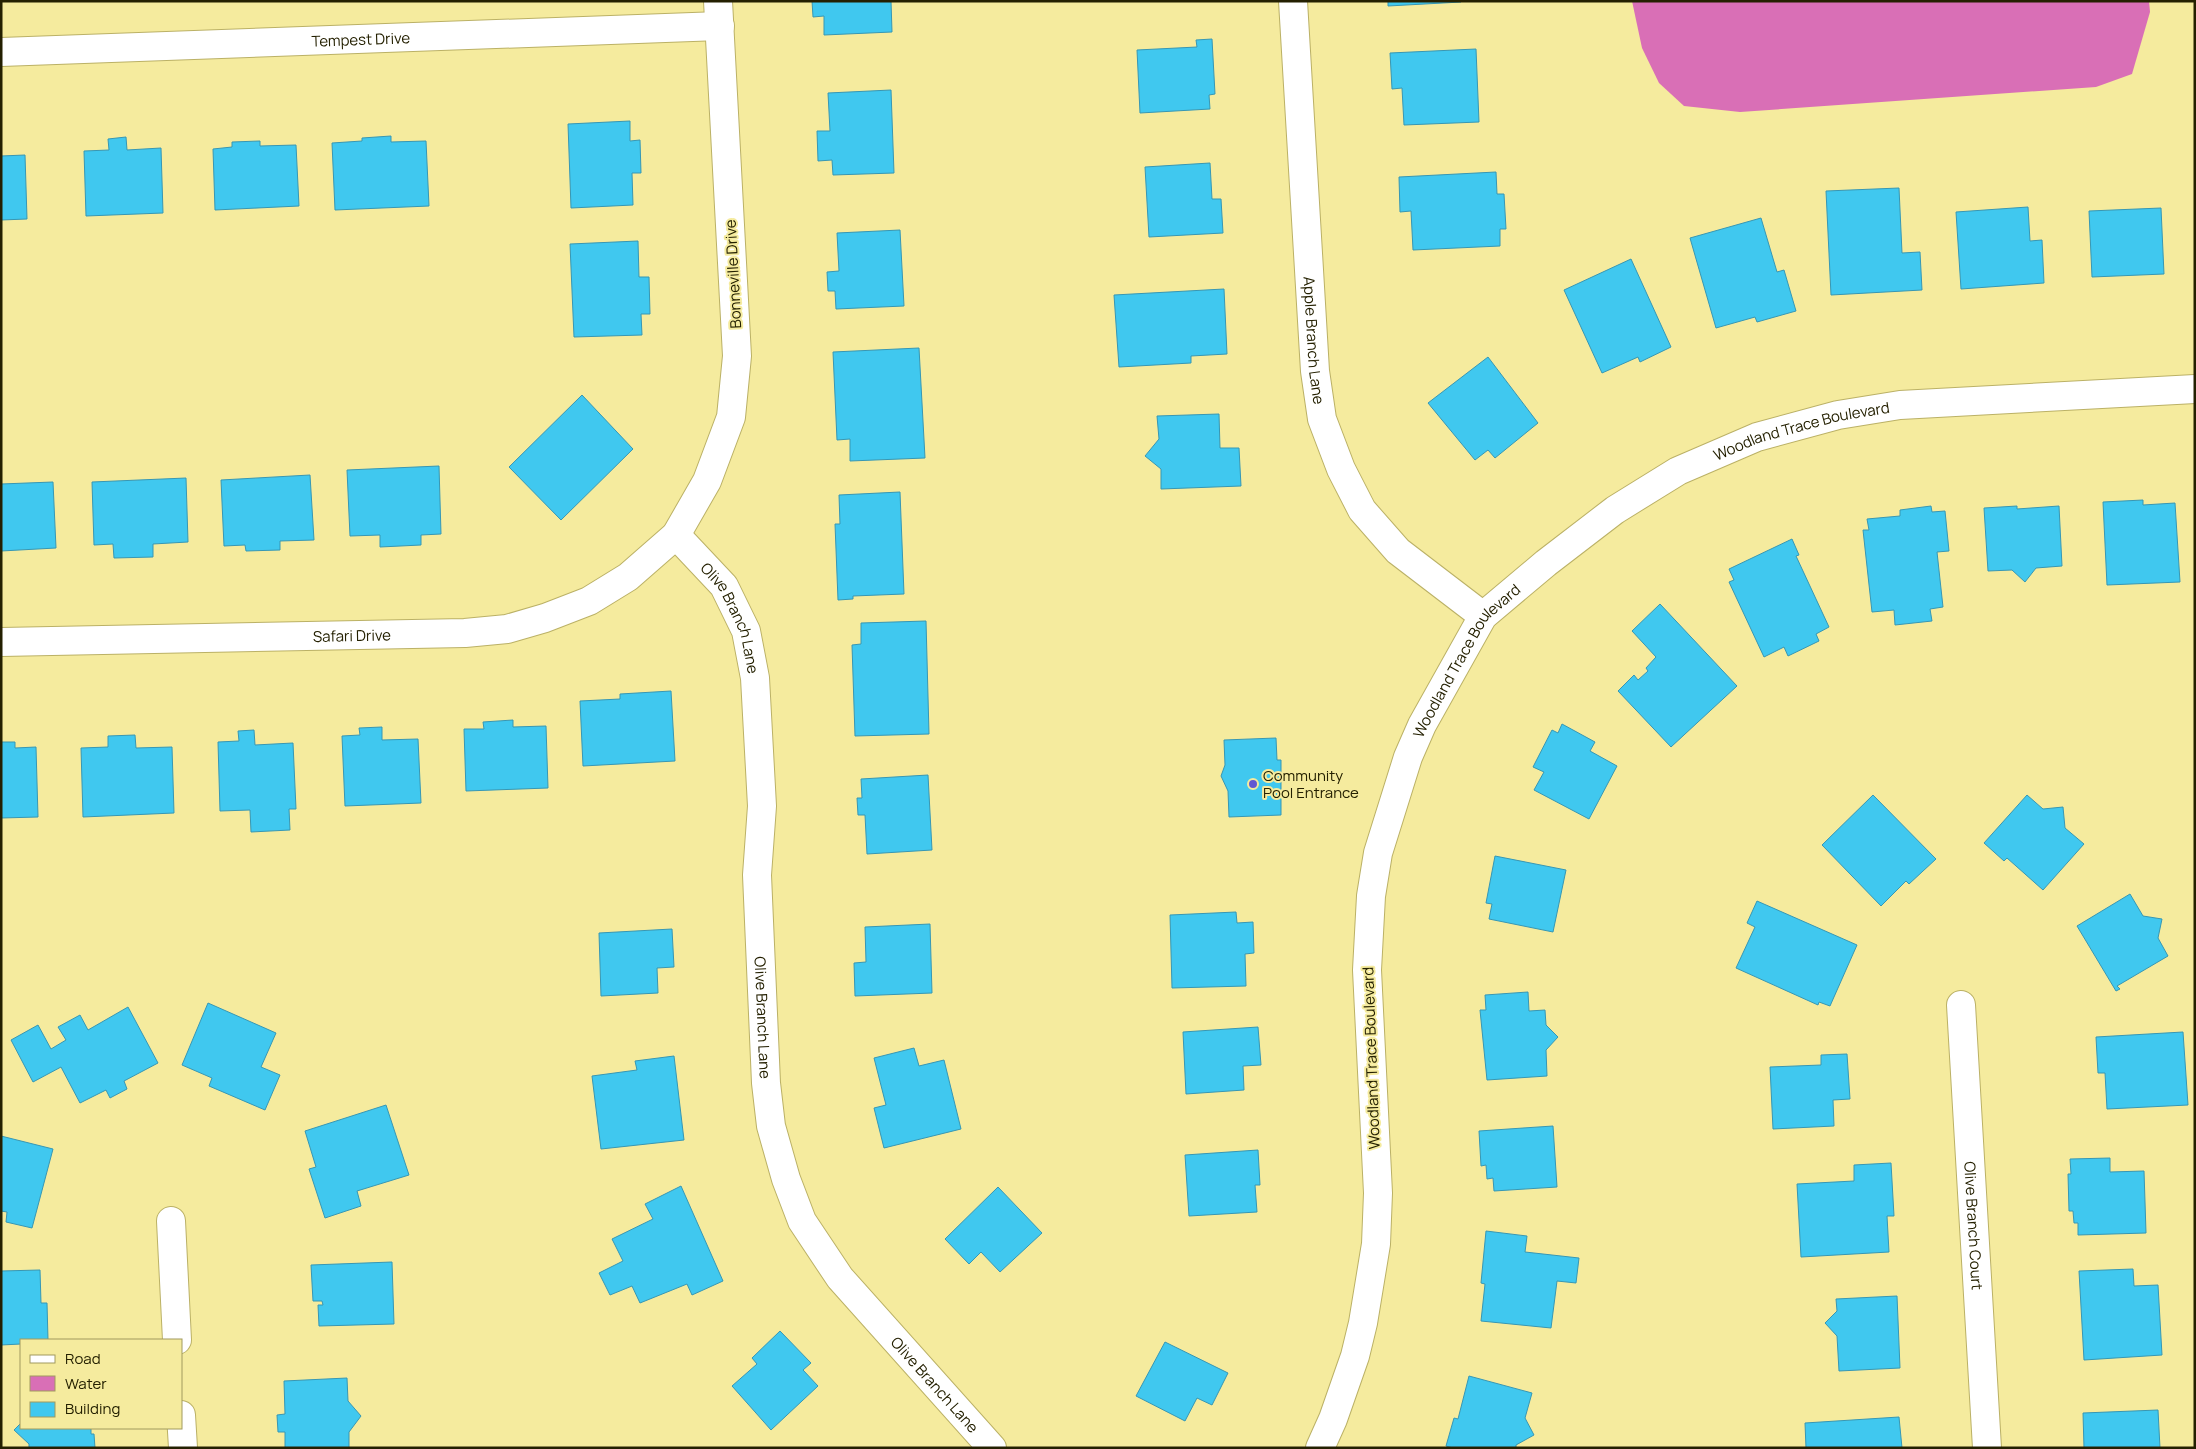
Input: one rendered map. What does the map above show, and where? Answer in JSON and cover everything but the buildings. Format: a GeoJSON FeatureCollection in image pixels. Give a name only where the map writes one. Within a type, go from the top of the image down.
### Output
{"type":"FeatureCollection","features":[{"type":"Feature","properties":{"kind":"street","name":"Apple Branch Lane"},"geometry":{"type":"LineString","coordinates":[[1293,1],[1315,371],[1322,419],[1340,469],[1362,510],[1398,551],[1484,616]]}},
{"type":"Feature","properties":{"kind":"street","name":"Tempest Drive"},"geometry":{"type":"LineString","coordinates":[[1,52],[719,14]]}},
{"type":"Feature","properties":{"kind":"street","name":"Bonneville Drive"},"geometry":{"type":"LineString","coordinates":[[676,535],[707,481],[731,417],[737,356],[719,14]]}},
{"type":"Feature","properties":{"kind":"street","name":"Woodland Trace Boulevard"},"geometry":{"type":"LineString","coordinates":[[1320,1448],[1333,1419],[1355,1356],[1363,1323],[1376,1244],[1378,1194],[1366,970],[1370,896],[1378,853],[1406,765],[1422,725],[1484,616],[1546,563],[1615,510],[1678,471],[1757,437],[1838,414],[1900,405],[2195,389]]}},
{"type":"Feature","properties":{"kind":"street","name":"Safari Drive"},"geometry":{"type":"LineString","coordinates":[[1,642],[464,633],[507,629],[545,618],[589,601],[628,577],[676,535]]}},
{"type":"Feature","properties":{"kind":"street","name":"Olive Branch Lane"},"geometry":{"type":"LineString","coordinates":[[676,535],[724,586],[746,631],[755,678],[762,806],[757,875],[766,1084],[771,1126],[786,1179],[802,1221],[840,1278],[992,1448]]}},
{"type":"Feature","properties":{"kind":"street","name":"Olive Branch Court"},"geometry":{"type":"LineString","coordinates":[[1961,1005],[1986,1448]]}},
{"type":"Feature","properties":{"kind":"street"},"geometry":{"type":"LineString","coordinates":[[171,1221],[177,1339]]}},
{"type":"Feature","properties":{"kind":"street"},"geometry":{"type":"LineString","coordinates":[[182,1429],[183,1448]]}},
{"type":"Feature","properties":{"kind":"water"},"geometry":{"type":"Polygon","coordinates":[[[1632,1],[2149,1],[2150,12],[2132,74],[2096,87],[1740,112],[1684,106],[1659,83],[1642,48],[1632,1]]]}},
{"type":"Feature","properties":{"kind":"place","name":"Community Pool Entrance"},"geometry":{"type":"Point","coordinates":[1253,784]}}]}
